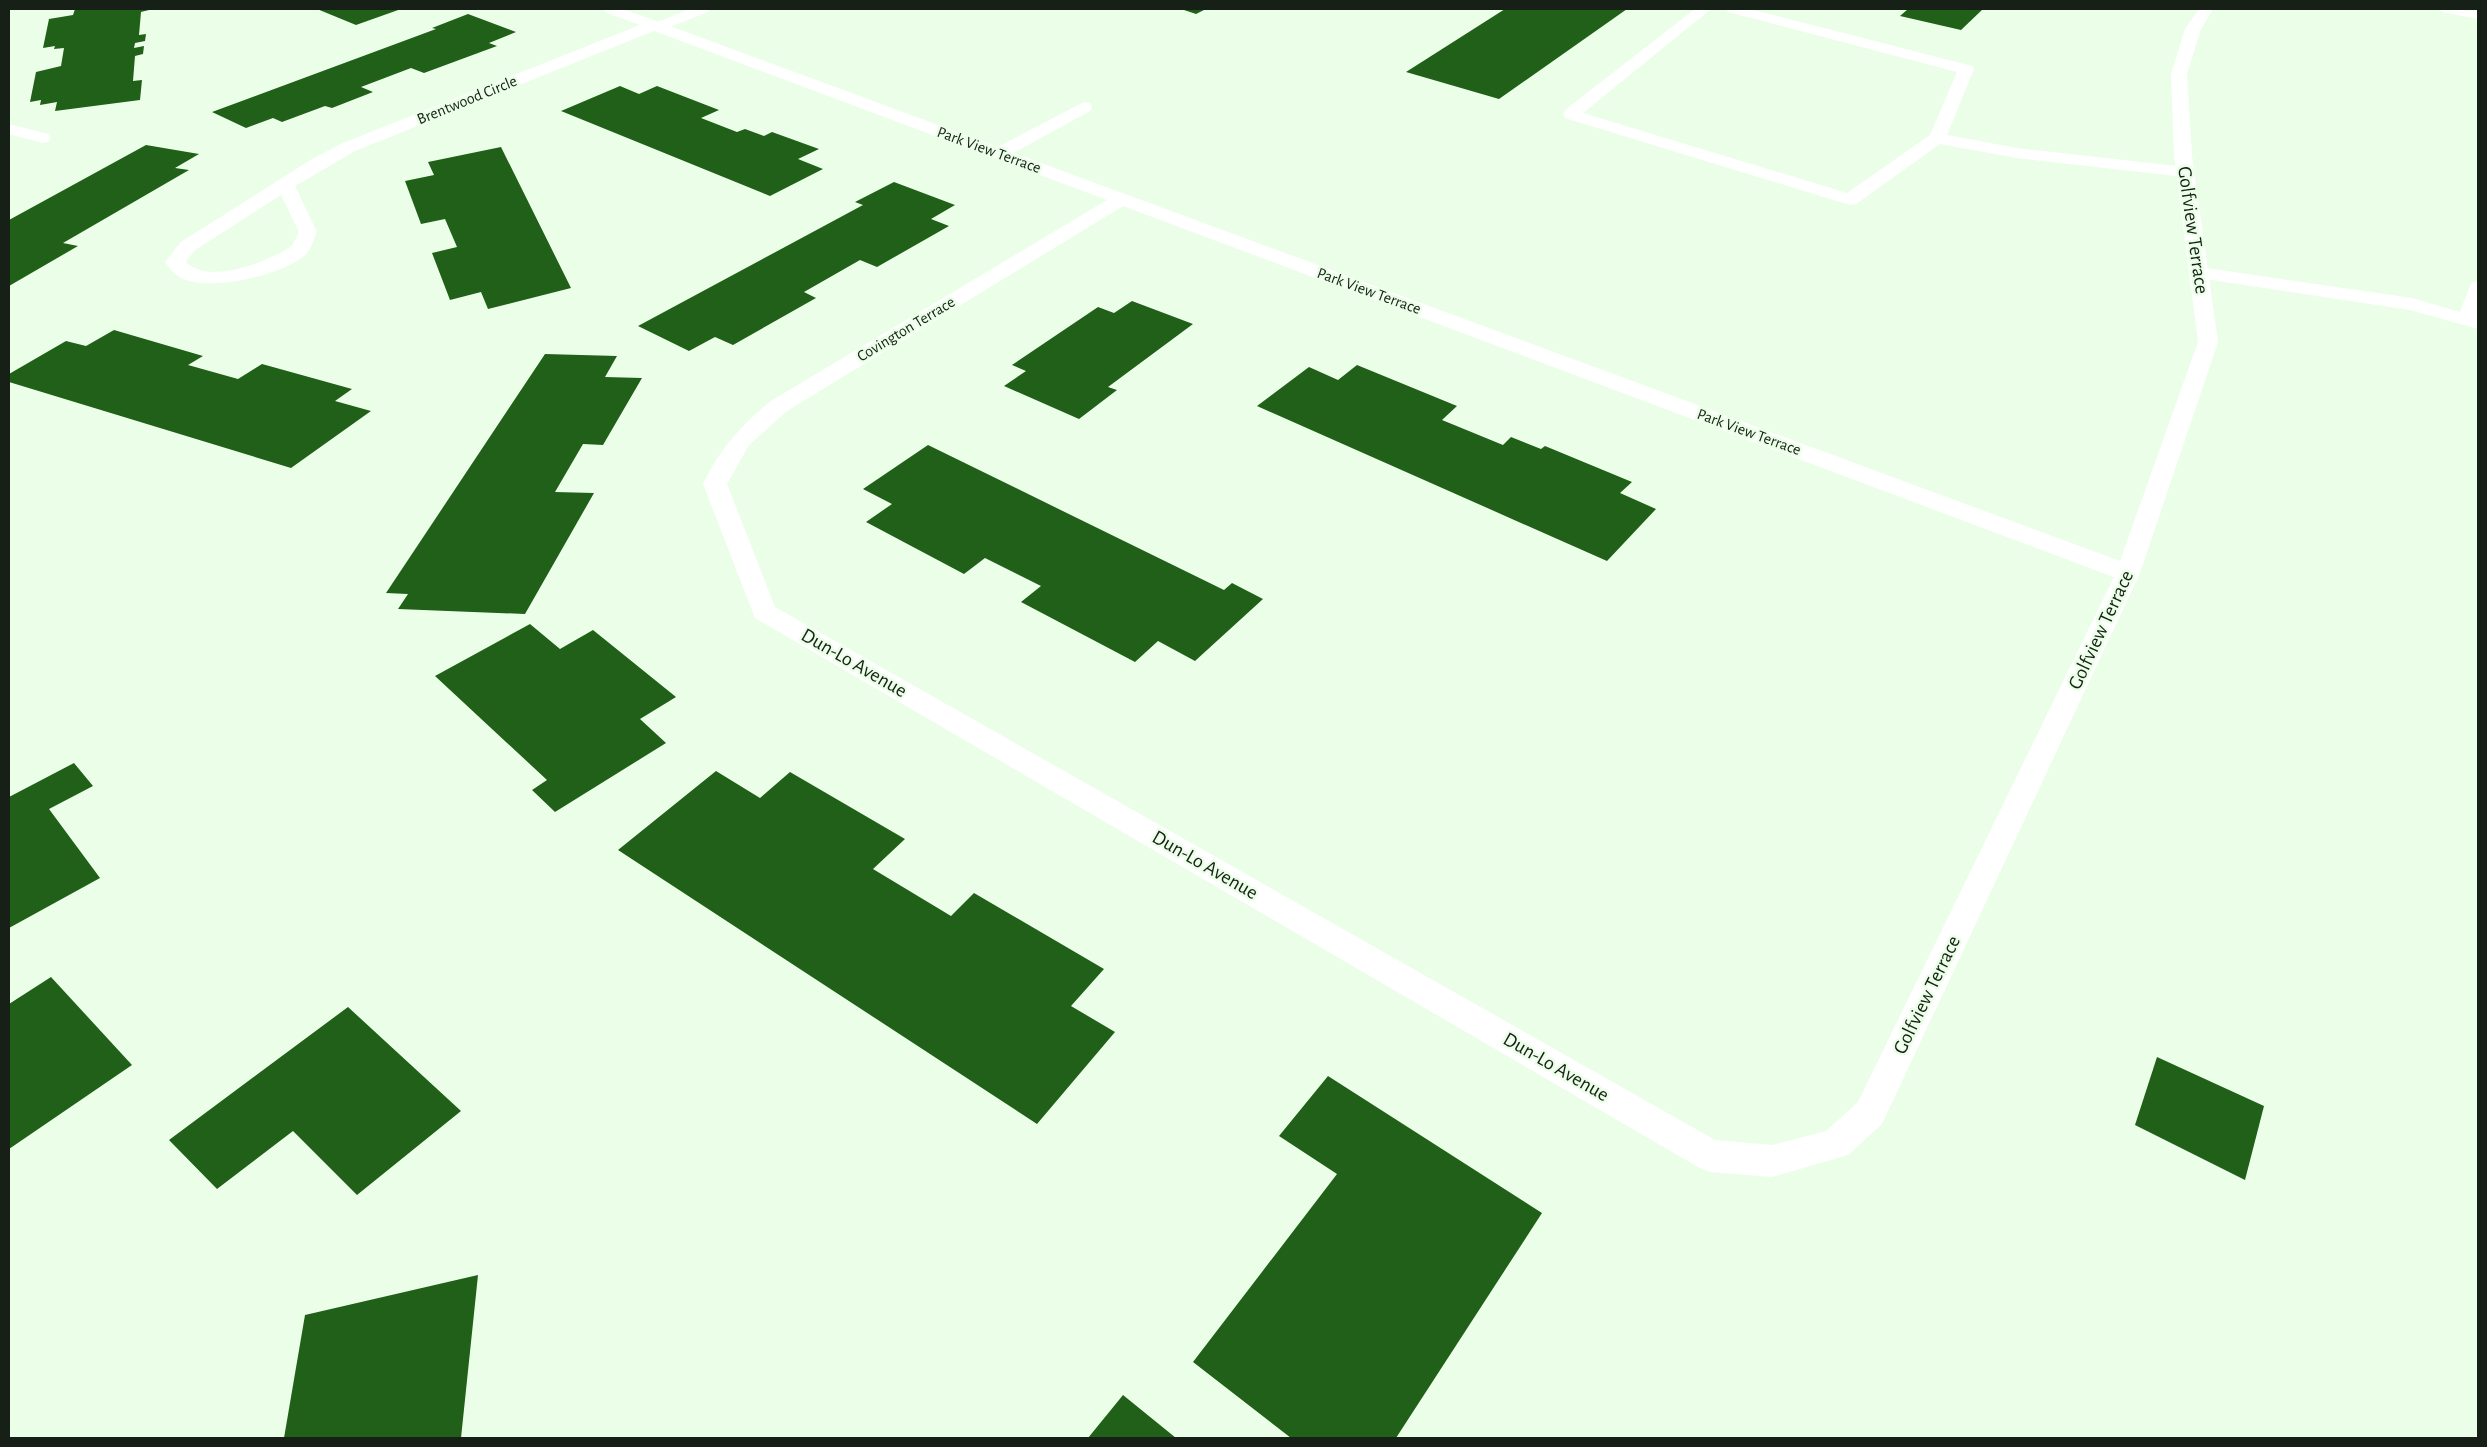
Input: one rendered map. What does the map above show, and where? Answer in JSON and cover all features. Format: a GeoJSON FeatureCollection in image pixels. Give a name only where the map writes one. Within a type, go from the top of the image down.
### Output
{"type":"FeatureCollection","features":[{"type":"Feature","properties":{"kind":"street","name":"Park View Terrace"},"geometry":{"type":"LineString","coordinates":[[610,9],[2128,573]]}},
{"type":"Feature","properties":{"kind":"street","name":"Brentwood Circle"},"geometry":{"type":"LineString","coordinates":[[286,186],[308,232],[299,250],[273,264],[239,276],[210,277],[186,273],[175,262],[188,246],[286,186],[318,163],[349,147],[703,9]]}},
{"type":"Feature","properties":{"kind":"street"},"geometry":{"type":"LineString","coordinates":[[1704,9],[1571,114],[1850,200],[1938,138],[1966,69],[1733,9]]}},
{"type":"Feature","properties":{"kind":"street","name":"Golfview Terrace"},"geometry":{"type":"LineString","coordinates":[[1772,1161],[1836,1144],[1870,1113],[2128,573],[2208,342],[2185,172],[2179,74],[2192,29],[2206,9]]}},
{"type":"Feature","properties":{"kind":"street"},"geometry":{"type":"LineString","coordinates":[[2447,9],[2478,15]]}},
{"type":"Feature","properties":{"kind":"street"},"geometry":{"type":"LineString","coordinates":[[998,154],[1084,107]]}},
{"type":"Feature","properties":{"kind":"street"},"geometry":{"type":"LineString","coordinates":[[9,129],[42,138]]}},
{"type":"Feature","properties":{"kind":"street"},"geometry":{"type":"LineString","coordinates":[[1938,138],[2017,153],[2185,172]]}},
{"type":"Feature","properties":{"kind":"street","name":"Covington Terrace"},"geometry":{"type":"LineString","coordinates":[[715,484],[727,458],[745,433],[779,406],[1121,199]]}},
{"type":"Feature","properties":{"kind":"street"},"geometry":{"type":"LineString","coordinates":[[2199,273],[2412,304],[2473,321],[2478,287]]}},
{"type":"Feature","properties":{"kind":"street","name":"Dun-Lo Avenue"},"geometry":{"type":"LineString","coordinates":[[715,484],[764,612],[1710,1156],[1772,1161]]}},
{"type":"Feature","properties":{"kind":"building"},"geometry":{"type":"Polygon","coordinates":[[[75,9],[153,9],[141,12],[139,35],[146,34],[145,41],[135,43],[134,48],[144,46],[143,54],[135,56],[133,81],[142,80],[140,100],[55,111],[57,102],[40,105],[41,100],[30,102],[36,72],[61,66],[64,48],[54,49],[55,46],[43,48],[49,19],[73,15],[75,9]]]}},
{"type":"Feature","properties":{"kind":"building"},"geometry":{"type":"Polygon","coordinates":[[[317,9],[401,9],[356,25],[317,9]]]}},
{"type":"Feature","properties":{"kind":"building"},"geometry":{"type":"Polygon","coordinates":[[[1181,9],[1206,9],[1196,14],[1181,9]]]}},
{"type":"Feature","properties":{"kind":"building"},"geometry":{"type":"Polygon","coordinates":[[[1505,9],[1627,9],[1499,99],[1406,72],[1505,9]]]}},
{"type":"Feature","properties":{"kind":"building"},"geometry":{"type":"Polygon","coordinates":[[[1908,9],[1983,9],[1961,30],[1900,16],[1908,9]]]}},
{"type":"Feature","properties":{"kind":"building"},"geometry":{"type":"Polygon","coordinates":[[[468,14],[516,32],[489,43],[497,46],[424,73],[411,68],[361,87],[373,92],[332,108],[325,106],[282,122],[273,118],[246,128],[212,112],[436,29],[432,28],[468,14]]]}},
{"type":"Feature","properties":{"kind":"building"},"geometry":{"type":"Polygon","coordinates":[[[620,86],[639,94],[657,86],[719,110],[701,118],[737,132],[745,129],[764,136],[772,132],[819,149],[798,159],[823,169],[770,196],[561,111],[620,86]]]}},
{"type":"Feature","properties":{"kind":"building"},"geometry":{"type":"Polygon","coordinates":[[[146,145],[199,154],[175,168],[189,170],[63,243],[78,246],[9,286],[9,220],[146,145]]]}},
{"type":"Feature","properties":{"kind":"building"},"geometry":{"type":"Polygon","coordinates":[[[501,147],[571,288],[488,309],[481,292],[450,300],[432,253],[457,247],[445,219],[421,224],[405,181],[434,175],[428,162],[501,147]]]}},
{"type":"Feature","properties":{"kind":"building"},"geometry":{"type":"Polygon","coordinates":[[[894,182],[955,205],[931,219],[949,226],[877,267],[860,260],[804,292],[816,298],[733,345],[715,337],[689,351],[638,326],[863,205],[855,202],[894,182]]]}},
{"type":"Feature","properties":{"kind":"building"},"geometry":{"type":"Polygon","coordinates":[[[1132,301],[1193,324],[1108,387],[1117,390],[1079,419],[1004,386],[1026,371],[1012,365],[1098,307],[1114,313],[1132,301]]]}},
{"type":"Feature","properties":{"kind":"building"},"geometry":{"type":"Polygon","coordinates":[[[114,330],[203,356],[188,365],[238,379],[262,364],[352,389],[335,401],[371,411],[291,468],[9,382],[9,374],[66,341],[86,346],[114,330]]]}},
{"type":"Feature","properties":{"kind":"building"},"geometry":{"type":"Polygon","coordinates":[[[545,354],[617,356],[605,377],[642,378],[603,445],[583,444],[555,492],[594,493],[525,614],[398,609],[408,594],[386,593],[545,354]]]}},
{"type":"Feature","properties":{"kind":"building"},"geometry":{"type":"Polygon","coordinates":[[[1357,365],[1457,406],[1442,420],[1503,445],[1511,437],[1541,449],[1545,446],[1632,482],[1620,493],[1656,509],[1607,561],[1257,406],[1309,367],[1338,380],[1357,365]]]}},
{"type":"Feature","properties":{"kind":"building"},"geometry":{"type":"Polygon","coordinates":[[[928,445],[1224,590],[1232,583],[1263,599],[1195,661],[1158,641],[1135,662],[1021,602],[1041,586],[985,558],[964,574],[866,522],[892,504],[863,489],[928,445]]]}},
{"type":"Feature","properties":{"kind":"building"},"geometry":{"type":"Polygon","coordinates":[[[530,624],[560,649],[593,630],[676,697],[640,719],[666,743],[555,812],[532,790],[547,780],[435,676],[530,624]]]}},
{"type":"Feature","properties":{"kind":"building"},"geometry":{"type":"Polygon","coordinates":[[[74,763],[93,786],[49,809],[100,878],[9,928],[9,797],[74,763]]]}},
{"type":"Feature","properties":{"kind":"building"},"geometry":{"type":"Polygon","coordinates":[[[716,771],[760,798],[790,772],[905,839],[873,869],[951,916],[974,893],[1104,969],[1071,1006],[1115,1032],[1037,1124],[618,850],[716,771]]]}},
{"type":"Feature","properties":{"kind":"building"},"geometry":{"type":"Polygon","coordinates":[[[51,977],[132,1065],[9,1149],[9,1004],[51,977]]]}},
{"type":"Feature","properties":{"kind":"building"},"geometry":{"type":"Polygon","coordinates":[[[348,1007],[461,1111],[357,1195],[293,1131],[217,1189],[169,1140],[348,1007]]]}},
{"type":"Feature","properties":{"kind":"building"},"geometry":{"type":"Polygon","coordinates":[[[2157,1057],[2264,1106],[2245,1180],[2135,1125],[2157,1057]]]}},
{"type":"Feature","properties":{"kind":"building"},"geometry":{"type":"Polygon","coordinates":[[[1328,1076],[1542,1213],[1396,1438],[1291,1438],[1193,1362],[1337,1174],[1279,1136],[1328,1076]]]}},
{"type":"Feature","properties":{"kind":"building"},"geometry":{"type":"Polygon","coordinates":[[[478,1275],[461,1438],[284,1438],[305,1315],[478,1275]]]}},
{"type":"Feature","properties":{"kind":"building"},"geometry":{"type":"Polygon","coordinates":[[[1123,1395],[1176,1438],[1088,1438],[1123,1395]]]}}]}
